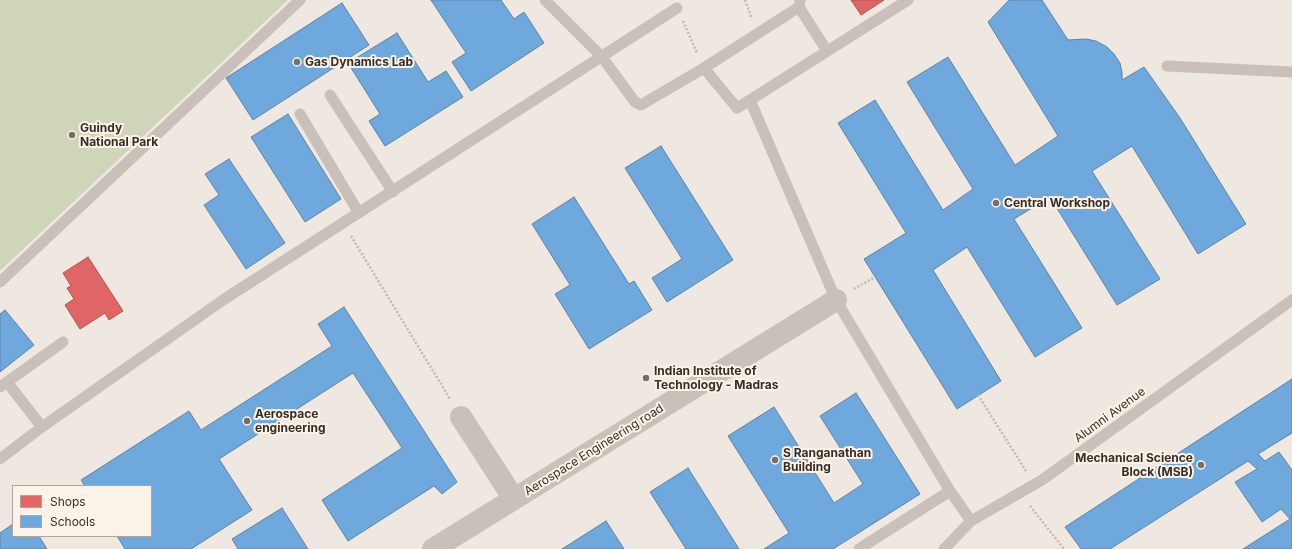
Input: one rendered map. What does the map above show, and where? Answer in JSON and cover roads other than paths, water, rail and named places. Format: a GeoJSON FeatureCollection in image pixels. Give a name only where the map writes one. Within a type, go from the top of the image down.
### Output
{"type":"FeatureCollection","features":[{"type":"Feature","properties":{"kind":"street","name":"Aerospace Engineering road"},"geometry":{"type":"LineString","coordinates":[[433,549],[836,300]]}},
{"type":"Feature","properties":{"kind":"street"},"geometry":{"type":"LineString","coordinates":[[461,417],[514,499]]}},
{"type":"Feature","properties":{"kind":"lane"},"geometry":{"type":"LineString","coordinates":[[0,282],[300,0]]}},
{"type":"Feature","properties":{"kind":"lane"},"geometry":{"type":"LineString","coordinates":[[545,0],[602,56],[635,102],[641,105],[704,68],[800,4],[827,51]]}},
{"type":"Feature","properties":{"kind":"lane"},"geometry":{"type":"LineString","coordinates":[[704,68],[738,108],[908,0]]}},
{"type":"Feature","properties":{"kind":"lane"},"geometry":{"type":"LineString","coordinates":[[0,459],[42,427],[223,300],[677,8]]}},
{"type":"Feature","properties":{"kind":"lane"},"geometry":{"type":"LineString","coordinates":[[1167,66],[1292,72]]}},
{"type":"Feature","properties":{"kind":"lane"},"geometry":{"type":"LineString","coordinates":[[330,94],[393,192]]}},
{"type":"Feature","properties":{"kind":"lane"},"geometry":{"type":"LineString","coordinates":[[750,100],[836,300],[950,491],[971,521]]}},
{"type":"Feature","properties":{"kind":"lane"},"geometry":{"type":"LineString","coordinates":[[300,114],[359,213]]}},
{"type":"Feature","properties":{"kind":"lane","name":"Alumni Avenue"},"geometry":{"type":"LineString","coordinates":[[944,549],[971,521],[1035,484],[1292,300]]}},
{"type":"Feature","properties":{"kind":"lane"},"geometry":{"type":"LineString","coordinates":[[42,427],[4,384],[63,342]]}},
{"type":"Feature","properties":{"kind":"lane"},"geometry":{"type":"LineString","coordinates":[[859,549],[950,491]]}},
{"type":"Feature","properties":{"kind":"place","name":"Gas Dynamics Lab"},"geometry":{"type":"Point","coordinates":[297,62]}},
{"type":"Feature","properties":{"kind":"place","name":"Guindy National Park"},"geometry":{"type":"Point","coordinates":[72,135]}},
{"type":"Feature","properties":{"kind":"place","name":"Central Workshop"},"geometry":{"type":"Point","coordinates":[996,203]}},
{"type":"Feature","properties":{"kind":"place","name":"Indian Institute of Technology - Madras"},"geometry":{"type":"Point","coordinates":[646,378]}},
{"type":"Feature","properties":{"kind":"place","name":"Aerospace engineering"},"geometry":{"type":"Point","coordinates":[247,421]}},
{"type":"Feature","properties":{"kind":"place","name":"S Ranganathan Building"},"geometry":{"type":"Point","coordinates":[775,460]}},
{"type":"Feature","properties":{"kind":"place","name":"Mechanical Science Block (MSB)"},"geometry":{"type":"Point","coordinates":[1201,465]}}]}
